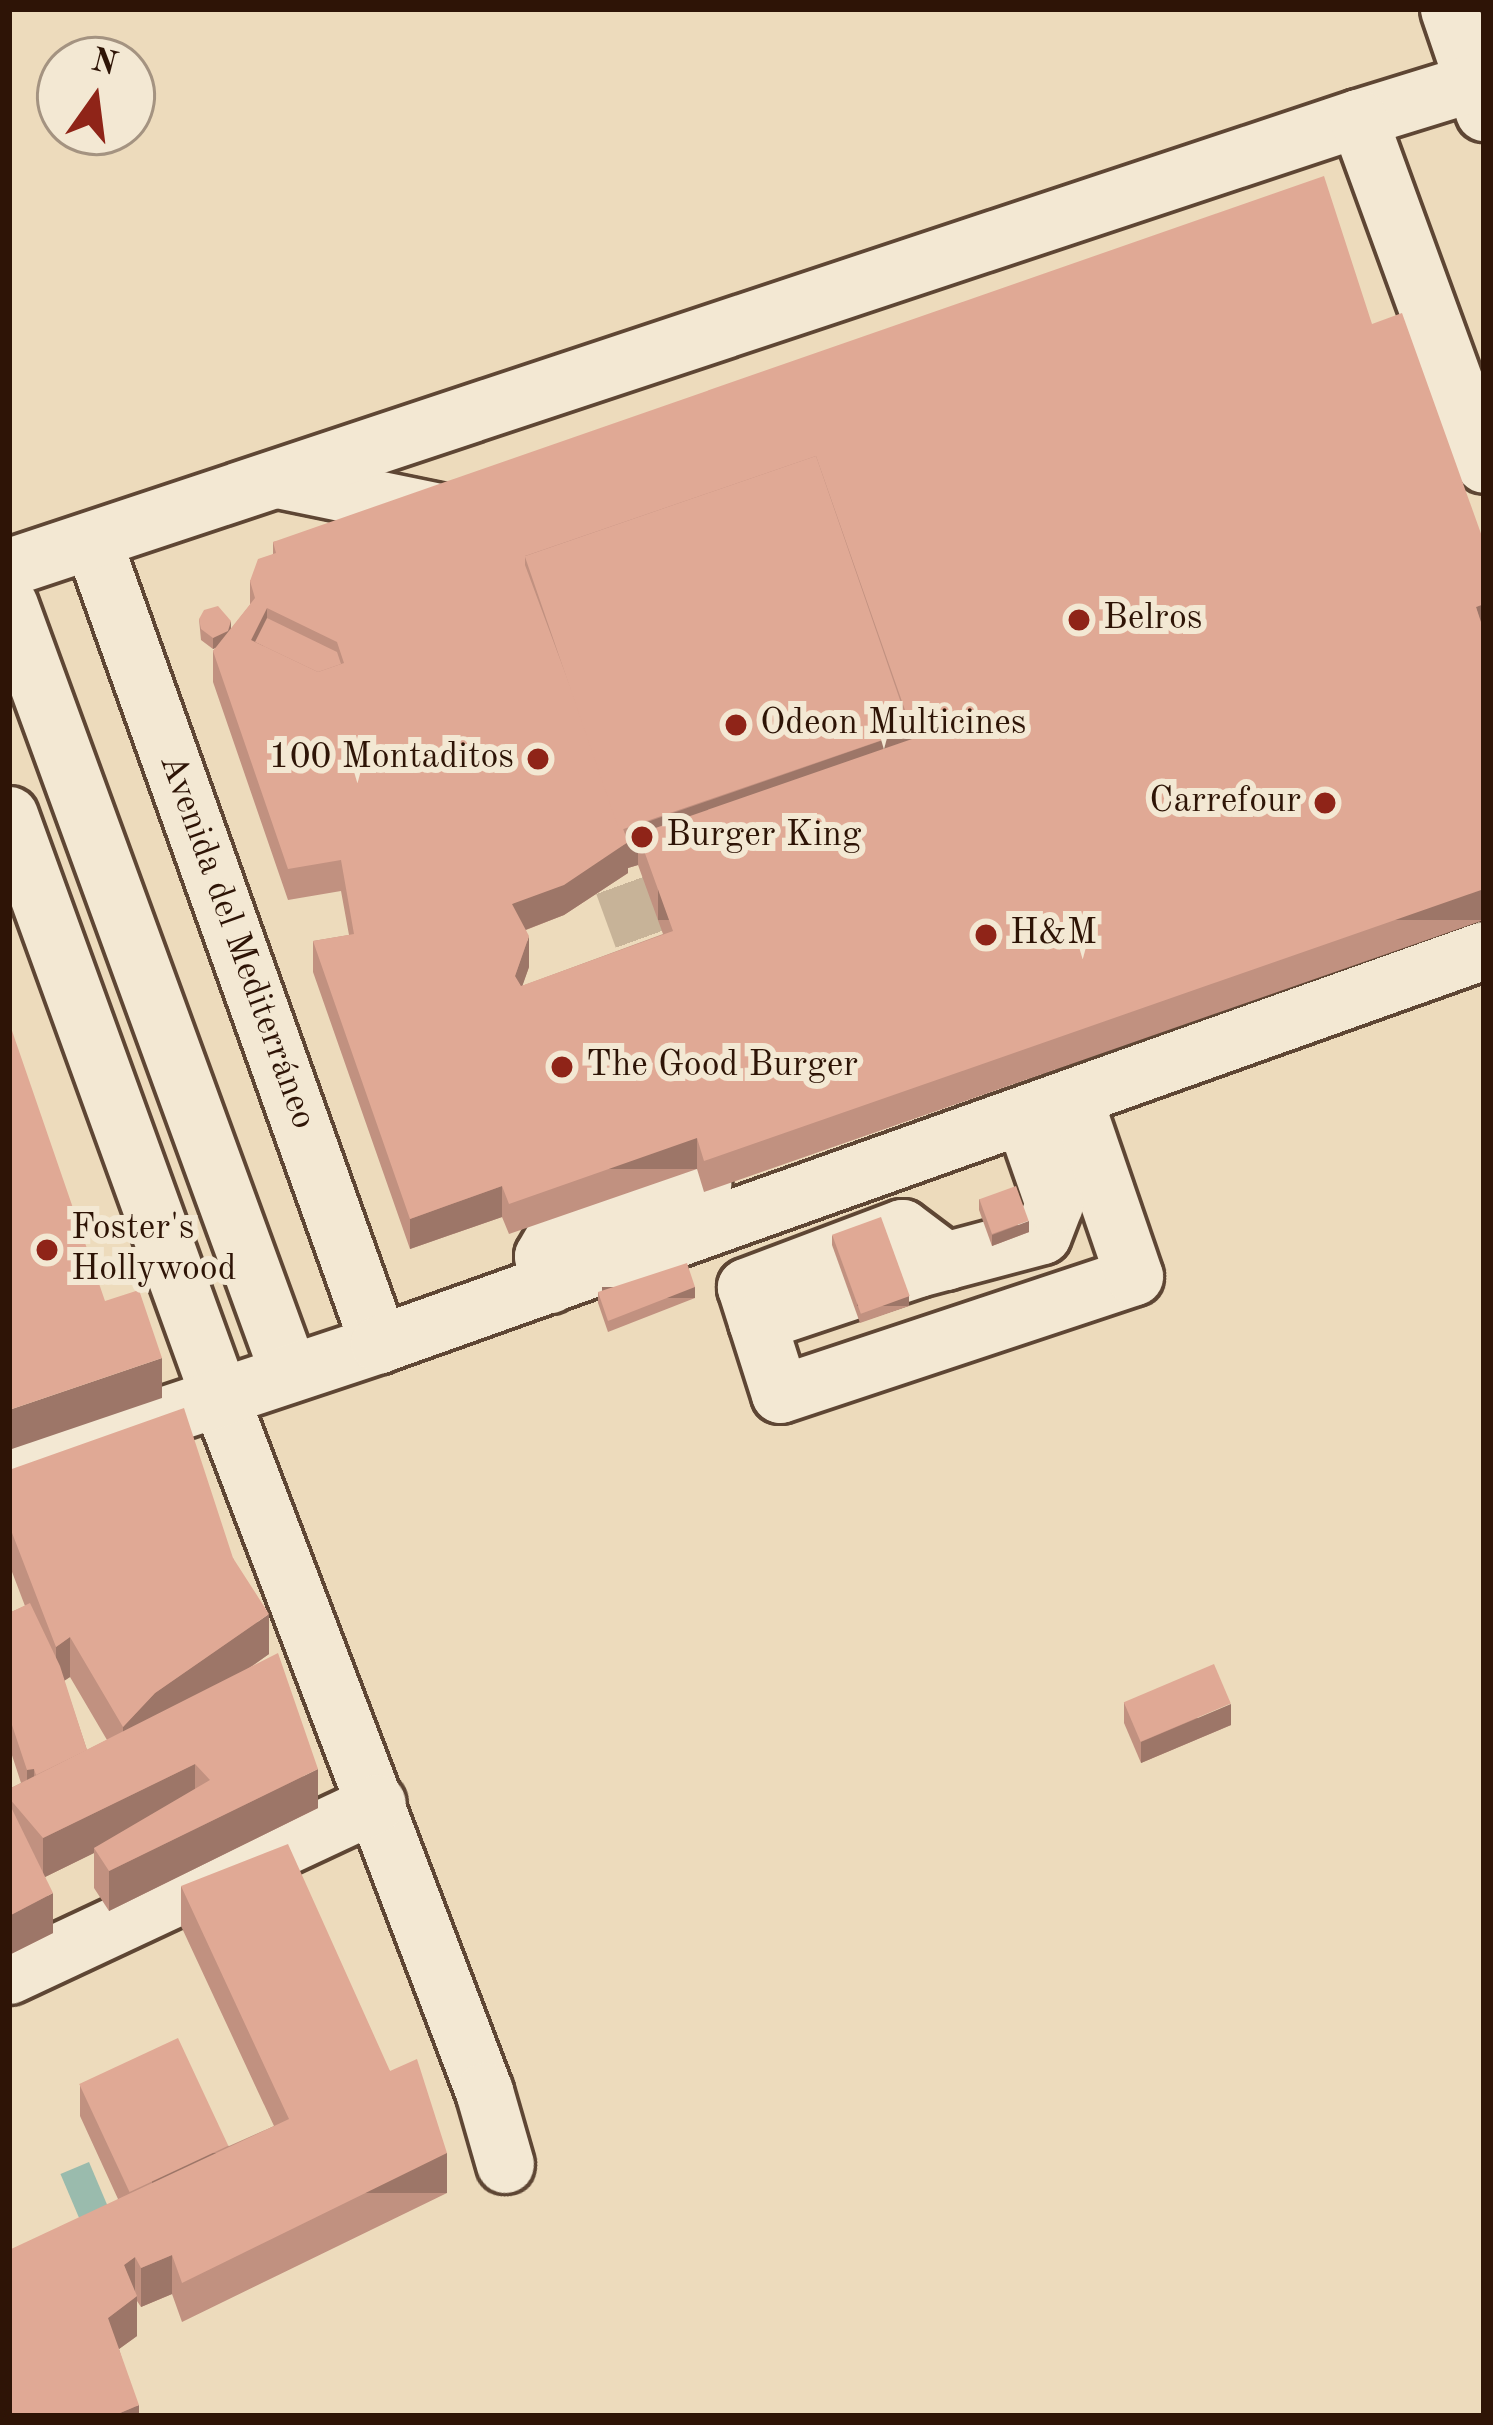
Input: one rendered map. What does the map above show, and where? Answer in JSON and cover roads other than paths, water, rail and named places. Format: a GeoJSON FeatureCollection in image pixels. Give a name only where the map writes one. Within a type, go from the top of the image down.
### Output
{"type":"FeatureCollection","features":[{"type":"Feature","properties":{"kind":"street"},"geometry":{"type":"LineString","coordinates":[[9,567],[1358,118],[1479,97],[1449,9]]}},
{"type":"Feature","properties":{"kind":"street"},"geometry":{"type":"LineString","coordinates":[[1358,118],[1484,464]]}},
{"type":"Feature","properties":{"kind":"street"},"geometry":{"type":"LineString","coordinates":[[277,478],[445,513]]}},
{"type":"Feature","properties":{"kind":"street","name":"Avenida del Mediterráneo"},"geometry":{"type":"LineString","coordinates":[[92,540],[379,1344]]}},
{"type":"Feature","properties":{"kind":"street"},"geometry":{"type":"LineString","coordinates":[[9,605],[290,1373]]}},
{"type":"Feature","properties":{"kind":"street"},"geometry":{"type":"LineString","coordinates":[[9,815],[220,1398],[484,2091],[505,2164]]}},
{"type":"Feature","properties":{"kind":"street"},"geometry":{"type":"LineString","coordinates":[[9,1467],[550,1285],[1484,950]]}},
{"type":"Feature","properties":{"kind":"street"},"geometry":{"type":"LineString","coordinates":[[1048,1106],[1134,1276],[780,1394],[757,1322],[1042,1235],[1054,1204],[1048,1106]]}},
{"type":"Feature","properties":{"kind":"street"},"geometry":{"type":"LineString","coordinates":[[550,1285],[543,1256],[554,1238],[702,1184]]}},
{"type":"Feature","properties":{"kind":"street"},"geometry":{"type":"LineString","coordinates":[[9,1975],[377,1803]]}},
{"type":"Feature","properties":{"kind":"tunnel"},"geometry":{"type":"LineString","coordinates":[[594,804],[671,1016]]}},
{"type":"Feature","properties":{"kind":"place","name":"Belros"},"geometry":{"type":"Point","coordinates":[1079,620]}},
{"type":"Feature","properties":{"kind":"place","name":"Odeon Multicines"},"geometry":{"type":"Point","coordinates":[736,725]}},
{"type":"Feature","properties":{"kind":"place","name":"100 Montaditos"},"geometry":{"type":"Point","coordinates":[538,759]}},
{"type":"Feature","properties":{"kind":"place","name":"Carrefour"},"geometry":{"type":"Point","coordinates":[1325,803]}},
{"type":"Feature","properties":{"kind":"place","name":"Burger King"},"geometry":{"type":"Point","coordinates":[642,837]}},
{"type":"Feature","properties":{"kind":"place","name":"H&M"},"geometry":{"type":"Point","coordinates":[986,935]}},
{"type":"Feature","properties":{"kind":"place","name":"The Good Burger"},"geometry":{"type":"Point","coordinates":[562,1067]}},
{"type":"Feature","properties":{"kind":"place","name":"Foster's Hollywood"},"geometry":{"type":"Point","coordinates":[47,1250]}}]}
